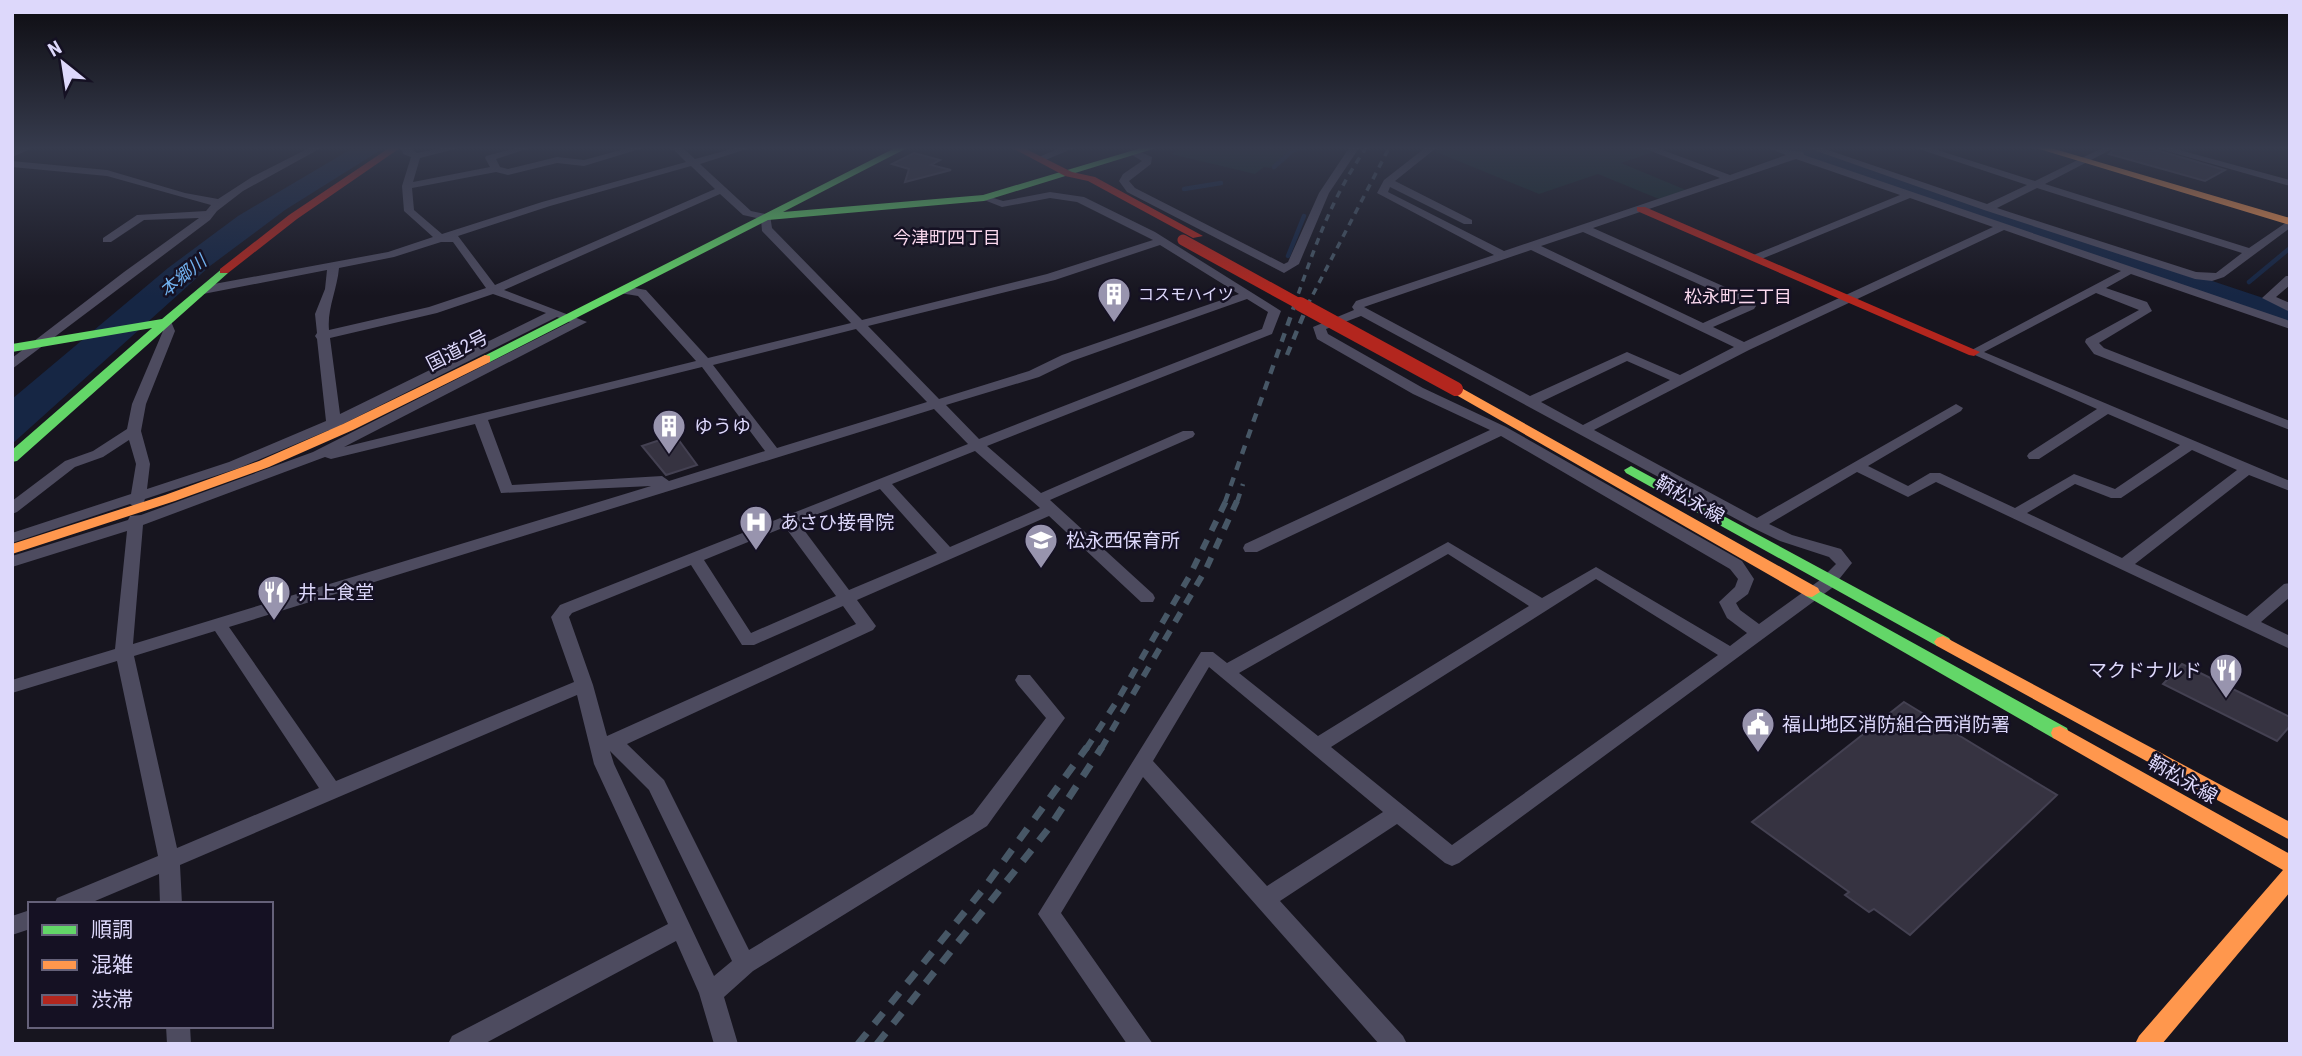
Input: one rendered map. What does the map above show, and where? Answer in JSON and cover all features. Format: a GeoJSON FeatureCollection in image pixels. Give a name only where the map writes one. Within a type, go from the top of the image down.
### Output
{"type":"FeatureCollection","features":[{"type":"Feature","properties":{"kind":"main road"},"geometry":{"type":"LineString","coordinates":[[12,458],[150,336],[168,327],[203,290],[319,197]]}},
{"type":"Feature","properties":{"kind":"main road","name":"国道2号"},"geometry":{"type":"LineString","coordinates":[[12,549],[165,500],[266,463],[401,402],[563,315],[624,290],[805,197]]}},
{"type":"Feature","properties":{"kind":"main road","name":"鞆松永線"},"geometry":{"type":"LineString","coordinates":[[1104,197],[1190,238],[1831,580],[2290,832]]}},
{"type":"Feature","properties":{"kind":"main road"},"geometry":{"type":"LineString","coordinates":[[2205,197],[2290,223]]}},
{"type":"Feature","properties":{"kind":"main road"},"geometry":{"type":"LineString","coordinates":[[766,217],[984,198]]}},
{"type":"Feature","properties":{"kind":"main road"},"geometry":{"type":"LineString","coordinates":[[1641,209],[1974,352]]}},
{"type":"Feature","properties":{"kind":"main road"},"geometry":{"type":"LineString","coordinates":[[12,348],[62,339],[168,327]]}},
{"type":"Feature","properties":{"kind":"main road","name":"鞆松永線"},"geometry":{"type":"LineString","coordinates":[[1464,386],[1811,593],[2290,864]]}},
{"type":"Feature","properties":{"kind":"main road"},"geometry":{"type":"LineString","coordinates":[[2147,1044],[2290,877]]}},
{"type":"Feature","properties":{"kind":"street"},"geometry":{"type":"LineString","coordinates":[[182,197],[220,203]]}},
{"type":"Feature","properties":{"kind":"street"},"geometry":{"type":"LineString","coordinates":[[12,365],[229,197]]}},
{"type":"Feature","properties":{"kind":"street"},"geometry":{"type":"LineString","coordinates":[[335,438],[581,322],[494,290],[456,239],[441,239],[410,211],[408,197]]}},
{"type":"Feature","properties":{"kind":"street"},"geometry":{"type":"LineString","coordinates":[[203,290],[390,255],[570,197]]}},
{"type":"Feature","properties":{"kind":"street"},"geometry":{"type":"LineString","coordinates":[[321,336],[433,310],[494,290],[704,197]]}},
{"type":"Feature","properties":{"kind":"street"},"geometry":{"type":"LineString","coordinates":[[732,197],[747,212],[766,217],[766,229],[935,404],[1147,598]]}},
{"type":"Feature","properties":{"kind":"street"},"geometry":{"type":"LineString","coordinates":[[984,198],[1002,204],[1038,197]]}},
{"type":"Feature","properties":{"kind":"street"},"geometry":{"type":"LineString","coordinates":[[726,1044],[711,993],[604,764],[606,743],[560,617],[566,610],[694,557],[1268,331],[1275,311],[1160,241],[1080,199],[1067,197]]}},
{"type":"Feature","properties":{"kind":"street"},"geometry":{"type":"LineString","coordinates":[[1144,197],[1284,269]]}},
{"type":"Feature","properties":{"kind":"street"},"geometry":{"type":"LineString","coordinates":[[1236,286],[1293,264],[1322,197]]}},
{"type":"Feature","properties":{"kind":"street"},"geometry":{"type":"LineString","coordinates":[[1390,197],[1503,255]]}},
{"type":"Feature","properties":{"kind":"street"},"geometry":{"type":"LineString","coordinates":[[1419,197],[1468,222]]}},
{"type":"Feature","properties":{"kind":"street"},"geometry":{"type":"LineString","coordinates":[[1141,1044],[1049,914],[1207,656],[1452,857],[1840,572],[1844,564],[1835,553],[1786,538],[1757,524],[1358,307],[1360,304],[1677,197]]}},
{"type":"Feature","properties":{"kind":"street"},"geometry":{"type":"LineString","coordinates":[[1755,258],[1903,197]]}},
{"type":"Feature","properties":{"kind":"street"},"geometry":{"type":"LineString","coordinates":[[1915,197],[2290,325]]}},
{"type":"Feature","properties":{"kind":"street"},"geometry":{"type":"LineString","coordinates":[[1957,197],[2195,275],[2212,277],[2220,275],[2290,223]]}},
{"type":"Feature","properties":{"kind":"street"},"geometry":{"type":"LineString","coordinates":[[1988,208],[2009,197]]}},
{"type":"Feature","properties":{"kind":"street"},"geometry":{"type":"LineString","coordinates":[[2078,197],[2250,252]]}},
{"type":"Feature","properties":{"kind":"street"},"geometry":{"type":"LineString","coordinates":[[107,240],[141,217],[208,214]]}},
{"type":"Feature","properties":{"kind":"street"},"geometry":{"type":"LineString","coordinates":[[1584,228],[1748,302],[1750,306],[1703,327]]}},
{"type":"Feature","properties":{"kind":"street"},"geometry":{"type":"LineString","coordinates":[[1582,431],[1744,347],[2002,228]]}},
{"type":"Feature","properties":{"kind":"street"},"geometry":{"type":"LineString","coordinates":[[12,562],[137,511],[234,465],[335,438],[480,419],[1051,277],[1160,241]]}},
{"type":"Feature","properties":{"kind":"street"},"geometry":{"type":"LineString","coordinates":[[1532,246],[1744,347]]}},
{"type":"Feature","properties":{"kind":"street"},"geometry":{"type":"LineString","coordinates":[[333,266],[331,289],[321,314],[321,336],[335,438]]}},
{"type":"Feature","properties":{"kind":"street"},"geometry":{"type":"LineString","coordinates":[[1974,352],[2131,270]]}},
{"type":"Feature","properties":{"kind":"street"},"geometry":{"type":"LineString","coordinates":[[2290,279],[2267,298],[2290,308]]}},
{"type":"Feature","properties":{"kind":"street"},"geometry":{"type":"LineString","coordinates":[[2097,289],[2143,305],[2146,311],[2091,342],[2099,351],[2290,425]]}},
{"type":"Feature","properties":{"kind":"street"},"geometry":{"type":"LineString","coordinates":[[624,290],[642,293],[705,363],[774,453]]}},
{"type":"Feature","properties":{"kind":"street"},"geometry":{"type":"LineString","coordinates":[[12,687],[1034,374],[1067,358],[1250,295]]}},
{"type":"Feature","properties":{"kind":"street"},"geometry":{"type":"LineString","coordinates":[[1362,311],[1319,327],[1319,332],[1418,391],[1501,430],[1736,565],[1746,579],[1742,590],[1727,602],[1733,614],[1759,633]]}},
{"type":"Feature","properties":{"kind":"street"},"geometry":{"type":"LineString","coordinates":[[12,538],[137,511],[318,455],[335,438],[563,315]]}},
{"type":"Feature","properties":{"kind":"street"},"geometry":{"type":"LineString","coordinates":[[168,327],[139,404],[134,431],[142,464],[124,651],[169,860],[171,902]]}},
{"type":"Feature","properties":{"kind":"street"},"geometry":{"type":"LineString","coordinates":[[1974,352],[2290,487]]}},
{"type":"Feature","properties":{"kind":"street"},"geometry":{"type":"LineString","coordinates":[[1529,402],[1627,356],[1681,380]]}},
{"type":"Feature","properties":{"kind":"street"},"geometry":{"type":"LineString","coordinates":[[1757,524],[1956,408]]}},
{"type":"Feature","properties":{"kind":"street"},"geometry":{"type":"LineString","coordinates":[[2034,456],[2107,409]]}},
{"type":"Feature","properties":{"kind":"street"},"geometry":{"type":"LineString","coordinates":[[480,419],[506,490],[665,481],[670,485]]}},
{"type":"Feature","properties":{"kind":"street"},"geometry":{"type":"LineString","coordinates":[[1251,548],[1501,430]]}},
{"type":"Feature","properties":{"kind":"street"},"geometry":{"type":"LineString","coordinates":[[12,509],[70,464],[98,454],[134,431]]}},
{"type":"Feature","properties":{"kind":"street"},"geometry":{"type":"LineString","coordinates":[[694,557],[748,641],[947,554],[1188,434]]}},
{"type":"Feature","properties":{"kind":"street"},"geometry":{"type":"LineString","coordinates":[[2017,513],[2074,478],[2116,495],[2190,445]]}},
{"type":"Feature","properties":{"kind":"street"},"geometry":{"type":"LineString","coordinates":[[1857,466],[1908,492],[1935,476],[2290,643]]}},
{"type":"Feature","properties":{"kind":"street"},"geometry":{"type":"LineString","coordinates":[[2123,565],[2247,469]]}},
{"type":"Feature","properties":{"kind":"street"},"geometry":{"type":"LineString","coordinates":[[882,483],[947,554]]}},
{"type":"Feature","properties":{"kind":"street"},"geometry":{"type":"LineString","coordinates":[[606,743],[867,626],[788,520]]}},
{"type":"Feature","properties":{"kind":"street"},"geometry":{"type":"LineString","coordinates":[[1226,671],[1448,547],[1542,606]]}},
{"type":"Feature","properties":{"kind":"street"},"geometry":{"type":"LineString","coordinates":[[1317,746],[1596,572],[1729,654]]}},
{"type":"Feature","properties":{"kind":"street"},"geometry":{"type":"LineString","coordinates":[[2248,624],[2290,588]]}},
{"type":"Feature","properties":{"kind":"street"},"geometry":{"type":"LineString","coordinates":[[218,622],[331,790]]}},
{"type":"Feature","properties":{"kind":"street"},"geometry":{"type":"LineString","coordinates":[[711,993],[745,964],[980,820],[1056,718],[1024,680]]}},
{"type":"Feature","properties":{"kind":"street"},"geometry":{"type":"LineString","coordinates":[[70,902],[584,685]]}},
{"type":"Feature","properties":{"kind":"street"},"geometry":{"type":"LineString","coordinates":[[606,743],[657,785],[745,964]]}},
{"type":"Feature","properties":{"kind":"street"},"geometry":{"type":"LineString","coordinates":[[1142,762],[1395,1044]]}},
{"type":"Feature","properties":{"kind":"street"},"geometry":{"type":"LineString","coordinates":[[1265,899],[1398,813]]}},
{"type":"Feature","properties":{"kind":"street"},"geometry":{"type":"LineString","coordinates":[[460,1044],[682,927]]}},
{"type":"Feature","properties":{"kind":"water","name":"本郷川"},"geometry":{"type":"Polygon","coordinates":[[[270,197],[305,197],[210,266],[12,444],[12,399],[168,268],[238,216],[270,197]]]}},
{"type":"Feature","properties":{"kind":"building","name":"ゆうゆ"},"geometry":{"type":"Polygon","coordinates":[[[675,435],[697,465],[666,475],[642,446],[675,435]]]}},
{"type":"Feature","properties":{"kind":"building","name":"マクドナルド"},"geometry":{"type":"Polygon","coordinates":[[[2182,664],[2290,717],[2290,726],[2277,741],[2163,684],[2182,664]]]}},
{"type":"Feature","properties":{"kind":"building"},"geometry":{"type":"Polygon","coordinates":[[[1904,702],[2057,795],[1910,935],[1874,909],[1869,912],[1845,895],[1849,892],[1752,822],[1904,702]]]}},
{"type":"Feature","properties":{"kind":"waterway"},"geometry":{"type":"LineString","coordinates":[[1937,197],[2290,317]]}},
{"type":"Feature","properties":{"kind":"waterway"},"geometry":{"type":"LineString","coordinates":[[1288,256],[1304,216]]}},
{"type":"Feature","properties":{"kind":"waterway"},"geometry":{"type":"LineString","coordinates":[[2249,282],[2290,248]]}},
{"type":"Feature","properties":{"kind":"railway"},"geometry":{"type":"LineString","coordinates":[[1294,306],[1337,197]]}},
{"type":"Feature","properties":{"kind":"railway"},"geometry":{"type":"LineString","coordinates":[[1308,304],[1363,197]]}},
{"type":"Feature","properties":{"kind":"railway"},"geometry":{"type":"LineString","coordinates":[[1225,502],[1295,304]]}},
{"type":"Feature","properties":{"kind":"railway"},"geometry":{"type":"LineString","coordinates":[[1287,355],[1308,304]]}},
{"type":"Feature","properties":{"kind":"railway"},"geometry":{"type":"LineString","coordinates":[[1237,502],[1243,484]]}},
{"type":"Feature","properties":{"kind":"railway"},"geometry":{"type":"LineString","coordinates":[[1086,749],[1190,575],[1226,501]]}},
{"type":"Feature","properties":{"kind":"railway"},"geometry":{"type":"LineString","coordinates":[[1101,749],[1206,569],[1237,501]]}},
{"type":"Feature","properties":{"kind":"railway"},"geometry":{"type":"LineString","coordinates":[[858,1044],[984,888],[1087,747]]}},
{"type":"Feature","properties":{"kind":"railway"},"geometry":{"type":"LineString","coordinates":[[877,1044],[1049,828],[1102,747]]}},
{"type":"Feature","properties":{"kind":"traffic: fast"},"geometry":{"type":"LineString","coordinates":[[485,359],[805,197]]}},
{"type":"Feature","properties":{"kind":"traffic: fast"},"geometry":{"type":"LineString","coordinates":[[766,217],[986,197]]}},
{"type":"Feature","properties":{"kind":"traffic: fast"},"geometry":{"type":"LineString","coordinates":[[12,458],[224,271]]}},
{"type":"Feature","properties":{"kind":"traffic: fast"},"geometry":{"type":"LineString","coordinates":[[12,348],[166,322]]}},
{"type":"Feature","properties":{"kind":"traffic: fast"},"geometry":{"type":"LineString","coordinates":[[1631,470],[1943,642]]}},
{"type":"Feature","properties":{"kind":"traffic: fast"},"geometry":{"type":"LineString","coordinates":[[1812,592],[2060,733]]}},
{"type":"Feature","properties":{"kind":"traffic: slow"},"geometry":{"type":"LineString","coordinates":[[2207,197],[2290,222]]}},
{"type":"Feature","properties":{"kind":"traffic: slow"},"geometry":{"type":"LineString","coordinates":[[12,549],[170,498],[264,464],[403,401],[485,359]]}},
{"type":"Feature","properties":{"kind":"traffic: slow"},"geometry":{"type":"LineString","coordinates":[[1456,389],[1812,592]]}},
{"type":"Feature","properties":{"kind":"traffic: slow"},"geometry":{"type":"LineString","coordinates":[[1943,642],[2290,832]]}},
{"type":"Feature","properties":{"kind":"traffic: slow"},"geometry":{"type":"LineString","coordinates":[[2060,733],[2290,864]]}},
{"type":"Feature","properties":{"kind":"traffic: slow"},"geometry":{"type":"LineString","coordinates":[[2147,1044],[2290,877]]}},
{"type":"Feature","properties":{"kind":"traffic: jam"},"geometry":{"type":"LineString","coordinates":[[224,271],[322,197]]}},
{"type":"Feature","properties":{"kind":"traffic: jam"},"geometry":{"type":"LineString","coordinates":[[1125,197],[1197,236]]}},
{"type":"Feature","properties":{"kind":"traffic: jam"},"geometry":{"type":"LineString","coordinates":[[1641,209],[1974,352]]}},
{"type":"Feature","properties":{"kind":"traffic: jam"},"geometry":{"type":"LineString","coordinates":[[1183,240],[1456,389]]}},
{"type":"Feature","properties":{"kind":"place","name":"コスモハイツ"},"geometry":{"type":"Point","coordinates":[1114,324]}},
{"type":"Feature","properties":{"kind":"place","name":"ゆうゆ"},"geometry":{"type":"Point","coordinates":[669,456]}},
{"type":"Feature","properties":{"kind":"place","name":"あさひ接骨院"},"geometry":{"type":"Point","coordinates":[756,552]}},
{"type":"Feature","properties":{"kind":"place","name":"松永西保育所"},"geometry":{"type":"Point","coordinates":[1041,570]}},
{"type":"Feature","properties":{"kind":"place","name":"井上食堂"},"geometry":{"type":"Point","coordinates":[274,622]}},
{"type":"Feature","properties":{"kind":"place","name":"マクドナルド"},"geometry":{"type":"Point","coordinates":[2226,700]}},
{"type":"Feature","properties":{"kind":"place","name":"福山地区消防組合西消防署"},"geometry":{"type":"Point","coordinates":[1758,754]}},
{"type":"Feature","properties":{"kind":"district","name":"今津町四丁目"},"geometry":{"type":"Point","coordinates":[947,238]}},
{"type":"Feature","properties":{"kind":"district","name":"松永町三丁目"},"geometry":{"type":"Point","coordinates":[1738,297]}}]}
